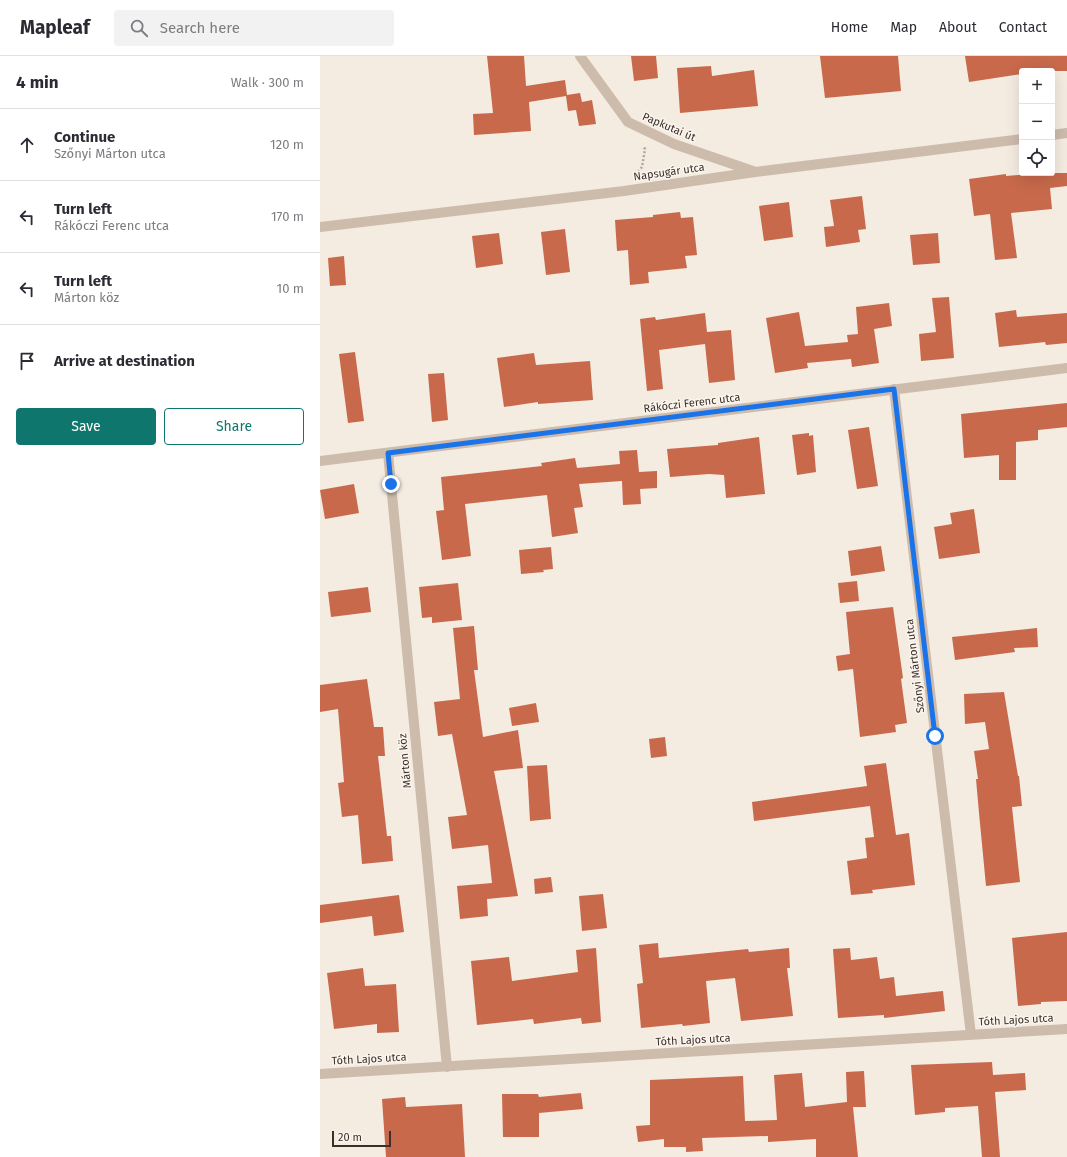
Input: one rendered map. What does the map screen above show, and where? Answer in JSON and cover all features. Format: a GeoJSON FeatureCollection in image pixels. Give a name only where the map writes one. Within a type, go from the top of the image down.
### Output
{"type":"FeatureCollection","features":[{"type":"Feature","properties":{"kind":"street","name":"Papkutai út"},"geometry":{"type":"LineString","coordinates":[[580,56],[628,122],[674,144],[755,172]]}},
{"type":"Feature","properties":{"kind":"street"},"geometry":{"type":"LineString","coordinates":[[1055,135],[1067,133]]}},
{"type":"Feature","properties":{"kind":"street","name":"Napsugár utca"},"geometry":{"type":"LineString","coordinates":[[320,227],[624,191],[755,172],[1019,138]]}},
{"type":"Feature","properties":{"kind":"street","name":"Rákóczi Ferenc utca"},"geometry":{"type":"LineString","coordinates":[[320,461],[1067,368]]}},
{"type":"Feature","properties":{"kind":"street","name":"Szőnyi Márton utca"},"geometry":{"type":"LineString","coordinates":[[894,389],[971,1035]]}},
{"type":"Feature","properties":{"kind":"street","name":"Márton köz"},"geometry":{"type":"LineString","coordinates":[[388,453],[447,1067]]}},
{"type":"Feature","properties":{"kind":"street","name":"Tóth Lajos utca"},"geometry":{"type":"LineString","coordinates":[[320,1074],[1067,1029]]}},
{"type":"Feature","properties":{"kind":"path"},"geometry":{"type":"LineString","coordinates":[[624,191],[642,167],[645,148],[628,122]]}},
{"type":"Feature","properties":{"kind":"building"},"geometry":{"type":"Polygon","coordinates":[[[487,56],[524,56],[526,86],[565,80],[567,95],[580,93],[582,102],[592,100],[596,124],[579,126],[576,110],[568,111],[566,96],[529,102],[531,131],[474,135],[473,114],[493,113],[487,56]]]}},
{"type":"Feature","properties":{"kind":"building"},"geometry":{"type":"Polygon","coordinates":[[[631,56],[656,56],[658,78],[634,81],[631,56]]]}},
{"type":"Feature","properties":{"kind":"building"},"geometry":{"type":"Polygon","coordinates":[[[820,56],[898,56],[901,91],[825,98],[820,56]]]}},
{"type":"Feature","properties":{"kind":"building"},"geometry":{"type":"Polygon","coordinates":[[[965,56],[1067,56],[1067,71],[1055,71],[1055,68],[1019,68],[1019,74],[969,82],[965,56]]]}},
{"type":"Feature","properties":{"kind":"building"},"geometry":{"type":"Polygon","coordinates":[[[711,66],[712,76],[754,70],[758,106],[680,113],[677,68],[711,66]]]}},
{"type":"Feature","properties":{"kind":"building"},"geometry":{"type":"Polygon","coordinates":[[[1055,173],[1067,173],[1067,186],[1050,188],[1052,209],[1011,213],[1017,258],[995,260],[990,214],[974,216],[969,179],[1006,174],[1006,176],[1055,176],[1055,173]]]}},
{"type":"Feature","properties":{"kind":"building"},"geometry":{"type":"Polygon","coordinates":[[[862,196],[866,229],[858,230],[860,242],[826,247],[824,227],[834,226],[830,200],[862,196]]]}},
{"type":"Feature","properties":{"kind":"building"},"geometry":{"type":"Polygon","coordinates":[[[789,202],[793,237],[764,241],[759,206],[789,202]]]}},
{"type":"Feature","properties":{"kind":"building"},"geometry":{"type":"Polygon","coordinates":[[[680,212],[681,218],[693,217],[697,255],[685,256],[687,268],[648,272],[649,283],[630,285],[628,250],[617,251],[615,220],[653,217],[653,215],[680,212]]]}},
{"type":"Feature","properties":{"kind":"building"},"geometry":{"type":"Polygon","coordinates":[[[565,229],[570,272],[546,275],[541,232],[565,229]]]}},
{"type":"Feature","properties":{"kind":"building"},"geometry":{"type":"Polygon","coordinates":[[[499,233],[503,264],[476,268],[472,236],[499,233]]]}},
{"type":"Feature","properties":{"kind":"building"},"geometry":{"type":"Polygon","coordinates":[[[938,233],[940,263],[913,265],[910,235],[938,233]]]}},
{"type":"Feature","properties":{"kind":"building"},"geometry":{"type":"Polygon","coordinates":[[[344,256],[346,285],[330,286],[328,258],[344,256]]]}},
{"type":"Feature","properties":{"kind":"building"},"geometry":{"type":"Polygon","coordinates":[[[949,297],[954,358],[921,361],[919,334],[936,332],[932,298],[949,297]]]}},
{"type":"Feature","properties":{"kind":"building"},"geometry":{"type":"Polygon","coordinates":[[[889,303],[892,326],[874,329],[879,363],[852,367],[851,359],[807,363],[808,368],[775,373],[766,318],[799,312],[805,346],[848,342],[847,335],[858,334],[856,307],[889,303]]]}},
{"type":"Feature","properties":{"kind":"building"},"geometry":{"type":"Polygon","coordinates":[[[1016,310],[1017,317],[1067,313],[1067,343],[1046,345],[1045,342],[999,347],[995,313],[1016,310]]]}},
{"type":"Feature","properties":{"kind":"building"},"geometry":{"type":"Polygon","coordinates":[[[705,313],[707,332],[731,330],[735,380],[709,383],[705,344],[659,350],[663,389],[647,391],[640,319],[655,317],[656,320],[705,313]]]}},
{"type":"Feature","properties":{"kind":"building"},"geometry":{"type":"Polygon","coordinates":[[[355,352],[364,421],[348,423],[339,354],[355,352]]]}},
{"type":"Feature","properties":{"kind":"building"},"geometry":{"type":"Polygon","coordinates":[[[534,353],[536,365],[590,361],[593,400],[538,404],[538,402],[504,407],[497,358],[534,353]]]}},
{"type":"Feature","properties":{"kind":"building"},"geometry":{"type":"Polygon","coordinates":[[[444,373],[448,420],[432,422],[428,374],[444,373]]]}},
{"type":"Feature","properties":{"kind":"building"},"geometry":{"type":"Polygon","coordinates":[[[1067,403],[1067,427],[1038,430],[1038,440],[1016,442],[1016,480],[999,480],[999,455],[964,458],[961,414],[1067,403]]]}},
{"type":"Feature","properties":{"kind":"building"},"geometry":{"type":"Polygon","coordinates":[[[869,427],[878,486],[857,489],[848,430],[869,427]]]}},
{"type":"Feature","properties":{"kind":"building"},"geometry":{"type":"Polygon","coordinates":[[[809,433],[809,436],[813,435],[816,472],[797,475],[792,435],[809,433]]]}},
{"type":"Feature","properties":{"kind":"building"},"geometry":{"type":"Polygon","coordinates":[[[759,437],[765,494],[726,498],[724,475],[709,474],[670,477],[667,449],[718,445],[718,443],[759,437]]]}},
{"type":"Feature","properties":{"kind":"building"},"geometry":{"type":"Polygon","coordinates":[[[637,450],[639,472],[657,471],[657,488],[640,489],[641,504],[623,505],[622,481],[579,484],[583,507],[574,508],[578,533],[552,537],[547,495],[465,504],[471,556],[442,560],[436,511],[444,510],[441,477],[542,466],[541,463],[575,458],[577,468],[620,464],[619,451],[637,450]]]}},
{"type":"Feature","properties":{"kind":"building"},"geometry":{"type":"Polygon","coordinates":[[[354,484],[359,513],[325,519],[320,490],[354,484]]]}},
{"type":"Feature","properties":{"kind":"building"},"geometry":{"type":"Polygon","coordinates":[[[974,509],[980,553],[939,559],[934,527],[952,524],[950,513],[974,509]]]}},
{"type":"Feature","properties":{"kind":"building"},"geometry":{"type":"Polygon","coordinates":[[[881,546],[885,571],[851,576],[848,551],[881,546]]]}},
{"type":"Feature","properties":{"kind":"building"},"geometry":{"type":"Polygon","coordinates":[[[551,547],[553,569],[543,570],[544,572],[521,574],[519,550],[551,547]]]}},
{"type":"Feature","properties":{"kind":"building"},"geometry":{"type":"Polygon","coordinates":[[[857,581],[859,601],[840,603],[838,583],[857,581]]]}},
{"type":"Feature","properties":{"kind":"building"},"geometry":{"type":"Polygon","coordinates":[[[458,583],[462,620],[432,623],[432,617],[422,618],[419,587],[458,583]]]}},
{"type":"Feature","properties":{"kind":"building"},"geometry":{"type":"Polygon","coordinates":[[[368,587],[371,612],[331,617],[328,592],[368,587]]]}},
{"type":"Feature","properties":{"kind":"building"},"geometry":{"type":"Polygon","coordinates":[[[893,607],[903,678],[901,679],[907,723],[895,725],[896,732],[860,737],[853,669],[838,671],[836,656],[850,654],[846,612],[893,607]]]}},
{"type":"Feature","properties":{"kind":"building"},"geometry":{"type":"Polygon","coordinates":[[[474,626],[478,670],[474,670],[483,737],[518,730],[523,768],[494,771],[518,896],[487,899],[488,916],[460,919],[457,886],[492,883],[488,845],[452,849],[448,817],[467,815],[452,734],[438,736],[434,702],[460,699],[453,628],[474,626]]]}},
{"type":"Feature","properties":{"kind":"building"},"geometry":{"type":"Polygon","coordinates":[[[1037,628],[1038,647],[1014,648],[1015,652],[955,660],[952,637],[1037,628]]]}},
{"type":"Feature","properties":{"kind":"building"},"geometry":{"type":"Polygon","coordinates":[[[367,679],[374,727],[383,727],[385,756],[378,756],[387,836],[391,836],[393,861],[362,864],[358,815],[342,817],[338,783],[344,782],[338,709],[320,712],[320,685],[367,679]]]}},
{"type":"Feature","properties":{"kind":"building"},"geometry":{"type":"Polygon","coordinates":[[[1004,692],[1019,776],[1022,806],[1012,807],[1020,882],[986,886],[976,779],[978,779],[974,751],[989,749],[985,722],[965,724],[964,694],[1004,692]]]}},
{"type":"Feature","properties":{"kind":"building"},"geometry":{"type":"Polygon","coordinates":[[[536,703],[539,722],[512,726],[509,708],[536,703]]]}},
{"type":"Feature","properties":{"kind":"building"},"geometry":{"type":"Polygon","coordinates":[[[665,737],[667,756],[651,758],[649,739],[665,737]]]}},
{"type":"Feature","properties":{"kind":"building"},"geometry":{"type":"Polygon","coordinates":[[[886,763],[896,835],[909,833],[915,885],[872,890],[873,893],[851,895],[847,861],[867,858],[865,838],[874,837],[870,806],[754,821],[752,802],[867,786],[864,766],[886,763]]]}},
{"type":"Feature","properties":{"kind":"building"},"geometry":{"type":"Polygon","coordinates":[[[547,765],[551,819],[530,821],[527,766],[547,765]]]}},
{"type":"Feature","properties":{"kind":"building"},"geometry":{"type":"Polygon","coordinates":[[[551,877],[553,892],[535,894],[534,879],[551,877]]]}},
{"type":"Feature","properties":{"kind":"building"},"geometry":{"type":"Polygon","coordinates":[[[603,894],[607,928],[582,931],[579,896],[603,894]]]}},
{"type":"Feature","properties":{"kind":"building"},"geometry":{"type":"Polygon","coordinates":[[[399,895],[404,932],[374,936],[372,916],[320,923],[320,905],[399,895]]]}},
{"type":"Feature","properties":{"kind":"building"},"geometry":{"type":"Polygon","coordinates":[[[1067,932],[1067,1001],[1041,1002],[1041,1004],[1018,1006],[1012,938],[1067,932]]]}},
{"type":"Feature","properties":{"kind":"building"},"geometry":{"type":"Polygon","coordinates":[[[658,943],[659,958],[748,949],[749,952],[789,948],[790,968],[787,968],[793,1016],[741,1021],[735,978],[706,981],[710,1023],[641,1028],[637,984],[643,983],[639,945],[658,943]]]}},
{"type":"Feature","properties":{"kind":"building"},"geometry":{"type":"Polygon","coordinates":[[[596,948],[601,1022],[582,1024],[581,1018],[534,1024],[533,1019],[477,1025],[471,961],[509,957],[512,981],[578,972],[576,950],[596,948]]]}},
{"type":"Feature","properties":{"kind":"building"},"geometry":{"type":"Polygon","coordinates":[[[850,948],[851,960],[877,957],[880,979],[894,977],[896,996],[943,991],[945,1011],[884,1018],[884,1015],[838,1018],[833,949],[850,948]]]}},
{"type":"Feature","properties":{"kind":"building"},"geometry":{"type":"Polygon","coordinates":[[[363,968],[365,986],[396,984],[399,1032],[377,1033],[377,1024],[334,1029],[327,973],[363,968]]]}},
{"type":"Feature","properties":{"kind":"building"},"geometry":{"type":"Polygon","coordinates":[[[992,1062],[993,1075],[1025,1073],[1026,1090],[995,1092],[1000,1157],[982,1157],[978,1106],[945,1108],[945,1112],[915,1115],[911,1065],[992,1062]]]}},
{"type":"Feature","properties":{"kind":"building"},"geometry":{"type":"Polygon","coordinates":[[[864,1071],[866,1107],[853,1107],[858,1157],[816,1157],[816,1139],[768,1142],[768,1136],[702,1138],[703,1151],[686,1152],[686,1147],[664,1147],[664,1139],[638,1142],[636,1126],[650,1125],[650,1080],[743,1076],[745,1121],[777,1120],[774,1075],[802,1073],[805,1107],[847,1102],[846,1072],[864,1071]]]}},
{"type":"Feature","properties":{"kind":"building"},"geometry":{"type":"Polygon","coordinates":[[[581,1093],[583,1109],[539,1113],[539,1137],[503,1137],[502,1094],[538,1094],[539,1097],[581,1093]]]}},
{"type":"Feature","properties":{"kind":"building"},"geometry":{"type":"Polygon","coordinates":[[[405,1097],[406,1107],[462,1104],[465,1157],[386,1157],[382,1099],[405,1097]]]}},
{"type":"Feature","properties":{"kind":"route"},"geometry":{"type":"LineString","coordinates":[[391,484],[388,453],[894,389],[935,736]]}}]}
